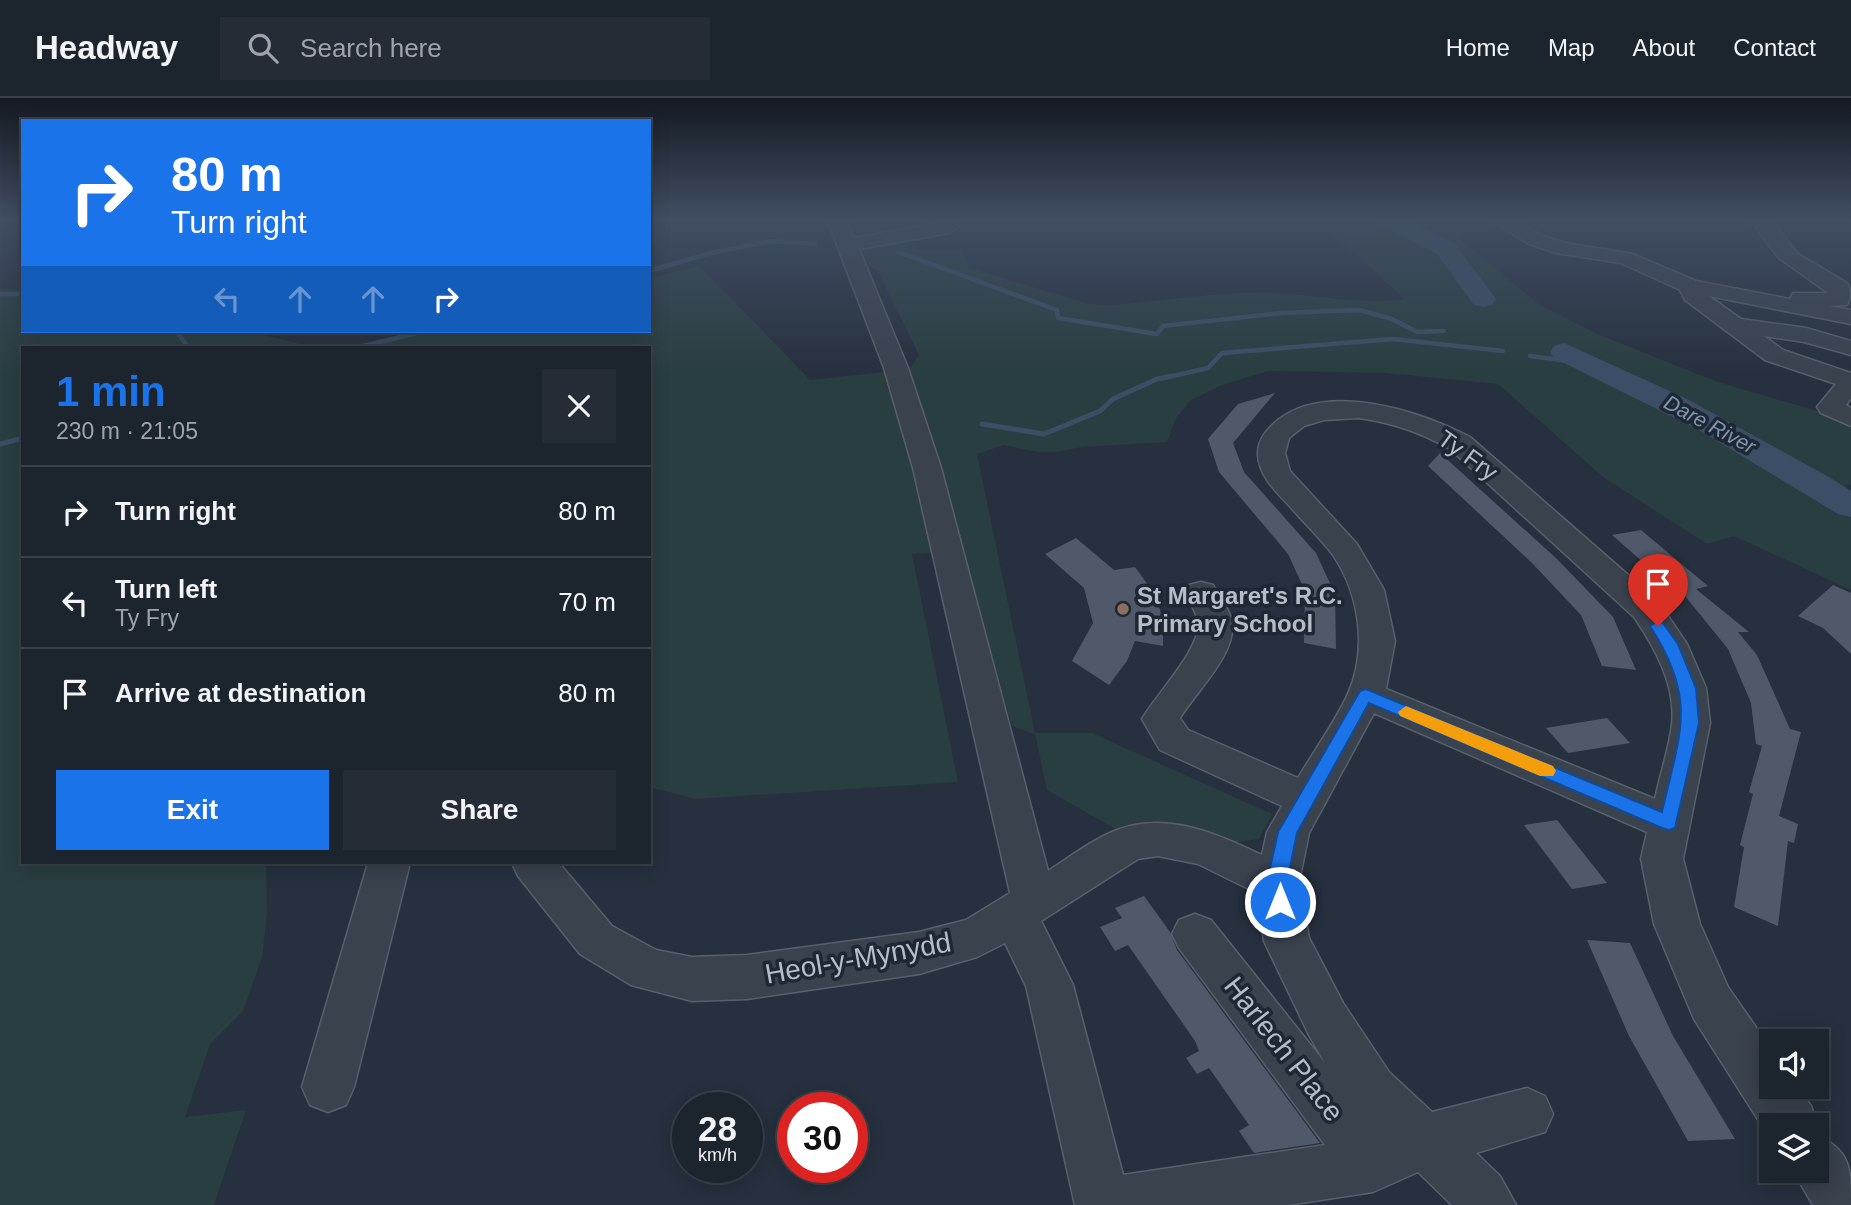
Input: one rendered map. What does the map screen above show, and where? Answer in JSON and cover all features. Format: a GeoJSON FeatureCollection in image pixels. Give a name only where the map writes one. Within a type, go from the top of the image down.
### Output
{"type":"FeatureCollection","features":[{"type":"Feature","properties":{"kind":"street"},"geometry":{"type":"LineString","coordinates":[[858,271],[903,388],[927,468],[1024,908],[1049,985],[1105,1205],[1373,1165],[1425,1140],[1527,1114]]}},
{"type":"Feature","properties":{"kind":"street"},"geometry":{"type":"LineString","coordinates":[[1655,271],[1684,283],[1792,301],[1839,300],[1839,288],[1812,271]]}},
{"type":"Feature","properties":{"kind":"street"},"geometry":{"type":"LineString","coordinates":[[1691,271],[1702,278],[1851,317]]}},
{"type":"Feature","properties":{"kind":"street"},"geometry":{"type":"LineString","coordinates":[[1684,283],[1728,329],[1762,355],[1851,381],[1830,407],[1851,418]]}},
{"type":"Feature","properties":{"kind":"street"},"geometry":{"type":"LineString","coordinates":[[1728,329],[1806,335],[1851,348]]}},
{"type":"Feature","properties":{"kind":"street"},"geometry":{"type":"LineString","coordinates":[[1790,362],[1821,340]]}},
{"type":"Feature","properties":{"kind":"street","name":"Ty Fry"},"geometry":{"type":"LineString","coordinates":[[1277,882],[1287,832],[1366,695],[1378,641],[1368,590],[1346,551],[1276,472],[1271,453],[1276,435],[1295,420],[1322,412],[1359,410],[1399,416],[1430,427],[1460,443],[1646,609],[1670,644],[1688,688],[1691,723],[1662,859],[1677,924],[1711,1003],[1784,1113]]}},
{"type":"Feature","properties":{"kind":"street"},"geometry":{"type":"LineString","coordinates":[[1201,592],[1216,623],[1213,645],[1169,701],[1161,719],[1166,730],[1174,740],[1305,799]]}},
{"type":"Feature","properties":{"kind":"street"},"geometry":{"type":"LineString","coordinates":[[1366,695],[1669,822]]}},
{"type":"Feature","properties":{"kind":"street","name":"Heol-y-Mynydd"},"geometry":{"type":"LineString","coordinates":[[534,864],[596,940],[648,970],[692,979],[747,977],[919,953],[977,937],[1129,843],[1158,839],[1205,848],[1277,882]]}},
{"type":"Feature","properties":{"kind":"street"},"geometry":{"type":"LineString","coordinates":[[328,1087],[389,864]]}},
{"type":"Feature","properties":{"kind":"street"},"geometry":{"type":"LineString","coordinates":[[1277,882],[1287,941],[1326,1019],[1371,1090],[1481,1195],[1488,1205]]}},
{"type":"Feature","properties":{"kind":"street","name":"Harlech Place"},"geometry":{"type":"LineString","coordinates":[[1195,934],[1373,1165]]}},
{"type":"Feature","properties":{"kind":"street"},"geometry":{"type":"LineString","coordinates":[[1829,1181],[1845,1205]]}},
{"type":"Feature","properties":{"kind":"green space"},"geometry":{"type":"Polygon","coordinates":[[[680,271],[704,271],[810,380],[910,369],[919,355],[877,271],[979,271],[1089,304],[1113,305],[1246,293],[1370,301],[1405,299],[1374,271],[1498,271],[1537,303],[1597,334],[1718,382],[1851,421],[1851,484],[1845,487],[1851,491],[1851,590],[1734,536],[1707,544],[1603,477],[1498,384],[1386,373],[1268,371],[1222,385],[1191,400],[1176,418],[1167,442],[1082,447],[1057,452],[1038,452],[1004,445],[977,454],[1035,733],[1092,733],[1272,814],[1259,839],[1231,843],[1119,831],[1047,790],[1035,734],[1012,726],[961,550],[912,554],[958,782],[696,799],[651,788],[651,346],[366,346],[421,333],[651,333],[651,278],[680,271]]]}},
{"type":"Feature","properties":{"kind":"green space"},"geometry":{"type":"Polygon","coordinates":[[[0,288],[21,291],[21,333],[256,333],[307,346],[21,346],[21,864],[266,864],[267,914],[262,958],[243,1011],[210,1044],[185,1117],[246,1110],[214,1205],[0,1205],[0,288]]]}},
{"type":"Feature","properties":{"kind":"building"},"geometry":{"type":"Polygon","coordinates":[[[1275,393],[1233,443],[1244,472],[1316,553],[1335,594],[1336,649],[1304,643],[1305,591],[1288,554],[1219,472],[1208,439],[1238,404],[1275,393]]]}},
{"type":"Feature","properties":{"kind":"building"},"geometry":{"type":"Polygon","coordinates":[[[1440,453],[1557,559],[1613,617],[1636,670],[1602,666],[1581,615],[1532,563],[1428,466],[1440,453]]]}},
{"type":"Feature","properties":{"kind":"building"},"geometry":{"type":"Polygon","coordinates":[[[1641,530],[1708,586],[1696,589],[1749,632],[1738,632],[1757,655],[1790,729],[1801,732],[1779,816],[1798,824],[1794,843],[1788,841],[1778,926],[1734,907],[1744,847],[1740,845],[1753,794],[1749,792],[1762,746],[1756,744],[1751,703],[1728,649],[1681,591],[1677,592],[1612,535],[1641,530]]]}},
{"type":"Feature","properties":{"kind":"building"},"geometry":{"type":"Polygon","coordinates":[[[1076,538],[1114,570],[1135,567],[1154,593],[1163,619],[1163,646],[1135,641],[1127,661],[1109,685],[1072,661],[1093,623],[1084,588],[1045,554],[1076,538]]]}},
{"type":"Feature","properties":{"kind":"building"},"geometry":{"type":"Polygon","coordinates":[[[1833,585],[1851,593],[1851,654],[1823,628],[1798,616],[1833,585]]]}},
{"type":"Feature","properties":{"kind":"building"},"geometry":{"type":"Polygon","coordinates":[[[1607,718],[1630,743],[1568,753],[1546,728],[1607,718]]]}},
{"type":"Feature","properties":{"kind":"building"},"geometry":{"type":"Polygon","coordinates":[[[1557,820],[1607,883],[1572,889],[1524,825],[1557,820]]]}},
{"type":"Feature","properties":{"kind":"building"},"geometry":{"type":"Polygon","coordinates":[[[1144,896],[1170,932],[1177,950],[1320,1143],[1254,1153],[1239,1131],[1249,1125],[1209,1068],[1197,1074],[1186,1058],[1199,1051],[1195,1041],[1128,945],[1115,951],[1100,927],[1122,918],[1115,908],[1144,896]]]}},
{"type":"Feature","properties":{"kind":"building"},"geometry":{"type":"Polygon","coordinates":[[[1587,940],[1630,943],[1673,1036],[1735,1139],[1688,1141],[1629,1036],[1587,940]]]}},
{"type":"Feature","properties":{"kind":"waterway"},"geometry":{"type":"LineString","coordinates":[[949,271],[1057,310],[1058,318],[1157,334],[1163,326],[1282,313],[1359,310],[1392,319],[1417,332],[1444,331]]}},
{"type":"Feature","properties":{"kind":"waterway","name":"Dare River"},"geometry":{"type":"LineString","coordinates":[[1462,271],[1483,299]]}},
{"type":"Feature","properties":{"kind":"waterway"},"geometry":{"type":"LineString","coordinates":[[0,294],[21,294]]}},
{"type":"Feature","properties":{"kind":"waterway"},"geometry":{"type":"LineString","coordinates":[[178,333],[187,346]]}},
{"type":"Feature","properties":{"kind":"waterway"},"geometry":{"type":"LineString","coordinates":[[363,346],[417,333]]}},
{"type":"Feature","properties":{"kind":"waterway"},"geometry":{"type":"LineString","coordinates":[[1164,378],[1208,368],[1222,353],[1393,339],[1503,351]]}},
{"type":"Feature","properties":{"kind":"waterway","name":"Dare River"},"geometry":{"type":"LineString","coordinates":[[1564,352],[1711,423],[1851,506]]}},
{"type":"Feature","properties":{"kind":"waterway"},"geometry":{"type":"LineString","coordinates":[[1530,356],[1592,364]]}},
{"type":"Feature","properties":{"kind":"waterway"},"geometry":{"type":"LineString","coordinates":[[982,424],[1044,434],[1100,411],[1113,399],[1157,379],[1172,376]]}},
{"type":"Feature","properties":{"kind":"waterway"},"geometry":{"type":"LineString","coordinates":[[0,444],[21,439]]}},
{"type":"Feature","properties":{"kind":"slow traffic"},"geometry":{"type":"LineString","coordinates":[[1406,712],[1547,771]]}},
{"type":"Feature","properties":{"kind":"place","name":"St Margaret's R.C. Primary School"},"geometry":{"type":"Point","coordinates":[1123,609]}},
{"type":"Feature","properties":{"kind":"route"},"geometry":{"type":"LineString","coordinates":[[1280,902],[1277,882],[1287,832],[1366,695],[1669,822],[1691,723],[1688,688],[1670,644],[1658,626]]}}]}
